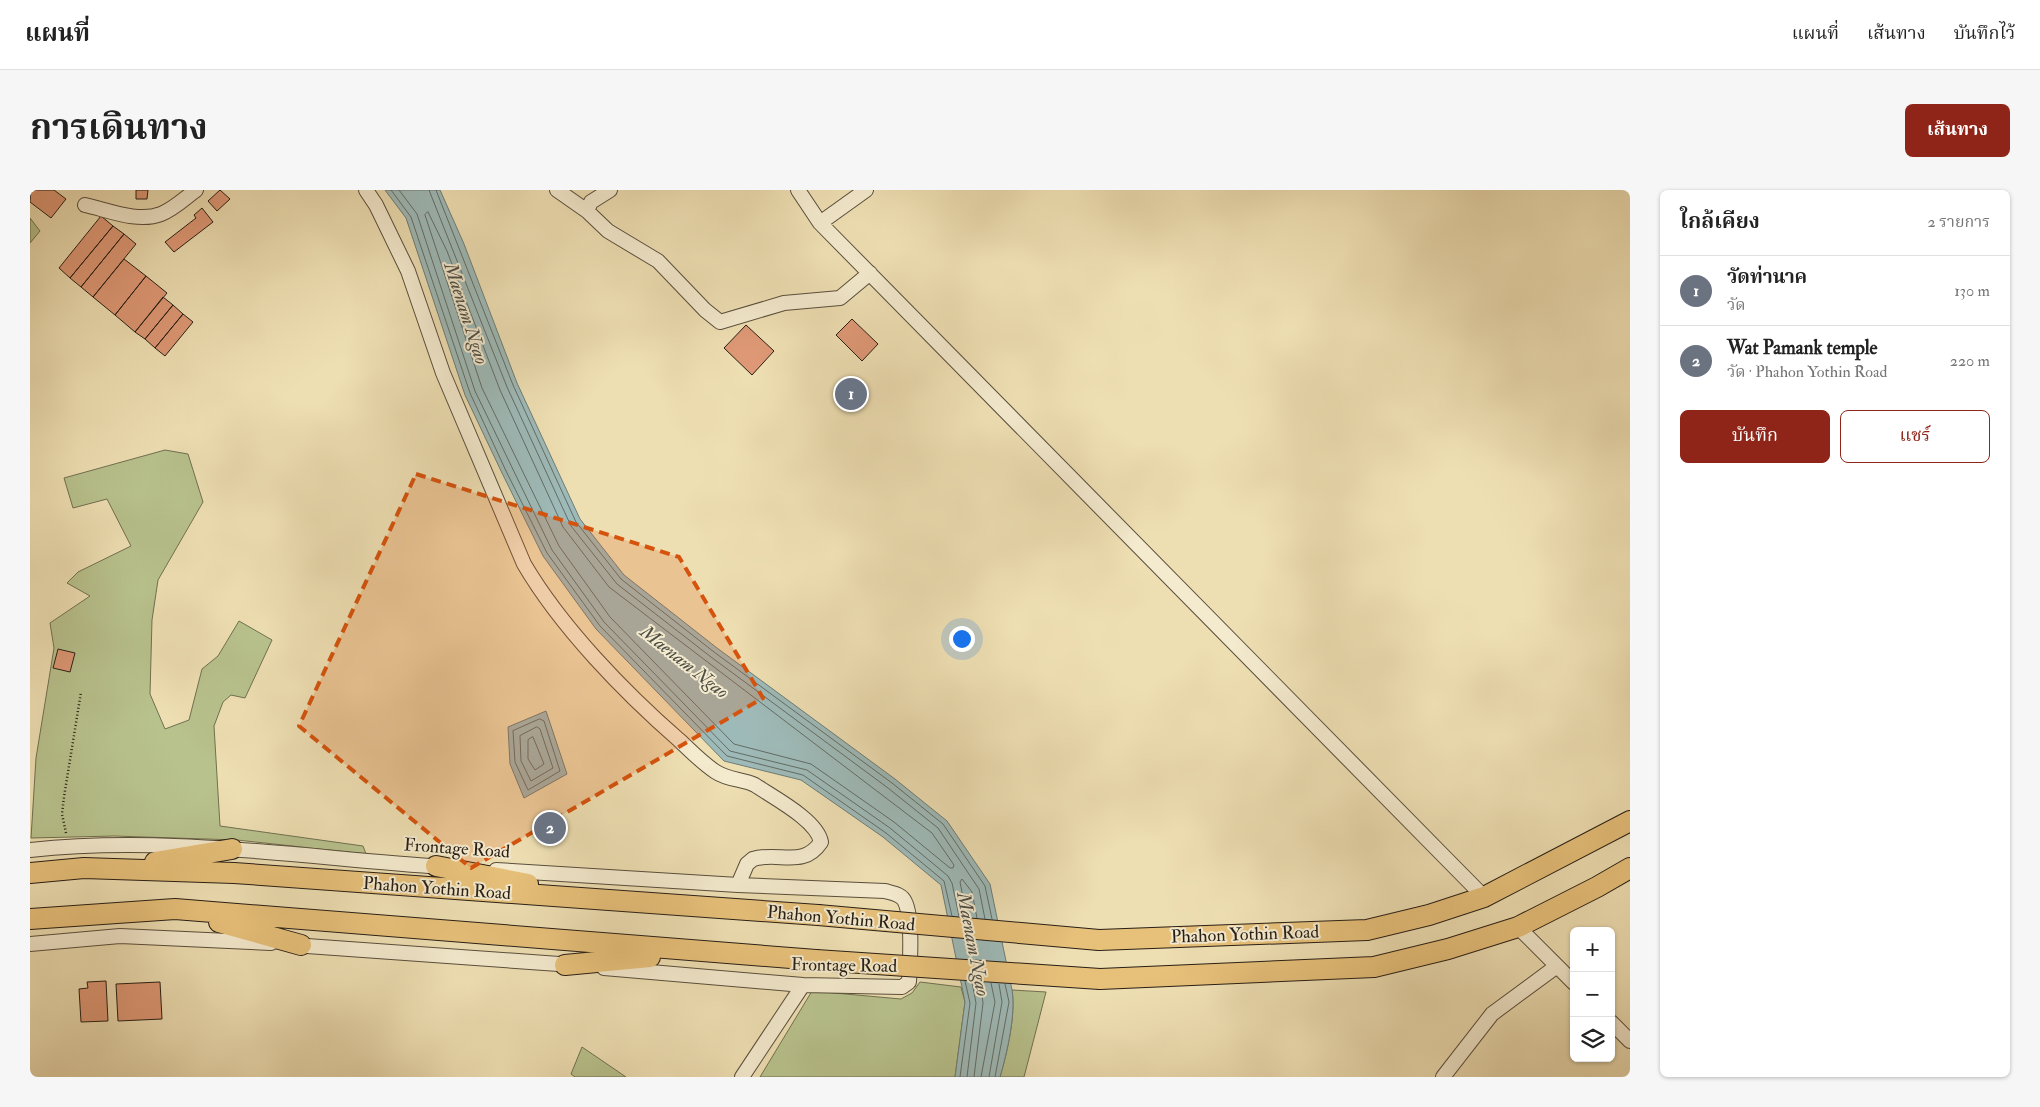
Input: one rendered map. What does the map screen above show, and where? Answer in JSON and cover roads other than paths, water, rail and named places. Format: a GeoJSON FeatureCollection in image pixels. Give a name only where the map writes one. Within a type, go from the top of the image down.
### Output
{"type":"FeatureCollection","features":[{"type":"Feature","properties":{"kind":"highway","name":"Phahon Yothin Road"},"geometry":{"type":"LineString","coordinates":[[30,872],[84,868],[234,873],[616,902],[818,915],[1099,940],[1367,930],[1429,915],[1484,897],[1630,821]]}},
{"type":"Feature","properties":{"kind":"highway"},"geometry":{"type":"LineString","coordinates":[[114,869],[232,848]]}},
{"type":"Feature","properties":{"kind":"highway"},"geometry":{"type":"LineString","coordinates":[[436,866],[616,902]]}},
{"type":"Feature","properties":{"kind":"highway"},"geometry":{"type":"LineString","coordinates":[[30,919],[175,909],[704,952],[1100,979],[1374,967],[1448,949],[1518,927],[1630,868]]}},
{"type":"Feature","properties":{"kind":"highway"},"geometry":{"type":"LineString","coordinates":[[175,909],[301,945]]}},
{"type":"Feature","properties":{"kind":"highway"},"geometry":{"type":"LineString","coordinates":[[565,965],[704,952]]}},
{"type":"Feature","properties":{"kind":"street"},"geometry":{"type":"LineString","coordinates":[[85,205],[133,216],[146,217],[160,214],[196,190]]}},
{"type":"Feature","properties":{"kind":"street"},"geometry":{"type":"LineString","coordinates":[[366,190],[376,205],[408,271],[443,373],[524,564],[540,591],[640,706],[710,768],[728,778],[748,781],[755,785],[803,818],[820,833],[822,842],[815,851],[804,857],[753,859],[747,864],[738,885]]}},
{"type":"Feature","properties":{"kind":"street"},"geometry":{"type":"LineString","coordinates":[[557,190],[587,211],[608,231],[658,261],[704,310],[720,322],[784,304],[840,298],[870,273]]}},
{"type":"Feature","properties":{"kind":"street"},"geometry":{"type":"LineString","coordinates":[[587,211],[591,202],[610,190]]}},
{"type":"Feature","properties":{"kind":"street"},"geometry":{"type":"LineString","coordinates":[[798,190],[820,223],[1484,897]]}},
{"type":"Feature","properties":{"kind":"street"},"geometry":{"type":"LineString","coordinates":[[820,223],[866,190]]}},
{"type":"Feature","properties":{"kind":"street","name":"Frontage Road"},"geometry":{"type":"LineString","coordinates":[[30,850],[68,846],[144,845],[232,848],[436,866],[738,885],[885,891],[899,895],[905,902],[911,944],[909,982],[902,987],[803,985],[301,945],[120,936],[30,944]]}},
{"type":"Feature","properties":{"kind":"street"},"geometry":{"type":"LineString","coordinates":[[1518,927],[1570,980]]}},
{"type":"Feature","properties":{"kind":"street"},"geometry":{"type":"LineString","coordinates":[[1443,1077],[1492,1014],[1557,966]]}},
{"type":"Feature","properties":{"kind":"street"},"geometry":{"type":"LineString","coordinates":[[742,1077],[803,985]]}},
{"type":"Feature","properties":{"kind":"street"},"geometry":{"type":"LineString","coordinates":[[1615,1026],[1630,1041]]}},
{"type":"Feature","properties":{"kind":"water","name":"Maenam Ngao"},"geometry":{"type":"Polygon","coordinates":[[[385,190],[440,190],[464,244],[517,383],[580,519],[624,575],[717,648],[895,779],[947,821],[990,884],[1012,990],[1012,1022],[1000,1077],[955,1077],[965,1002],[941,885],[883,837],[801,780],[724,761],[596,629],[543,556],[465,395],[406,218],[385,190]]]}},
{"type":"Feature","properties":{"kind":"water"},"geometry":{"type":"Polygon","coordinates":[[[546,711],[567,774],[524,798],[510,764],[508,727],[546,711]]]}},
{"type":"Feature","properties":{"kind":"place","name":"วัดท่านาค"},"geometry":{"type":"Point","coordinates":[851,394]}},
{"type":"Feature","properties":{"kind":"place","name":"Wat Pamank temple"},"geometry":{"type":"Point","coordinates":[550,828]}}]}
